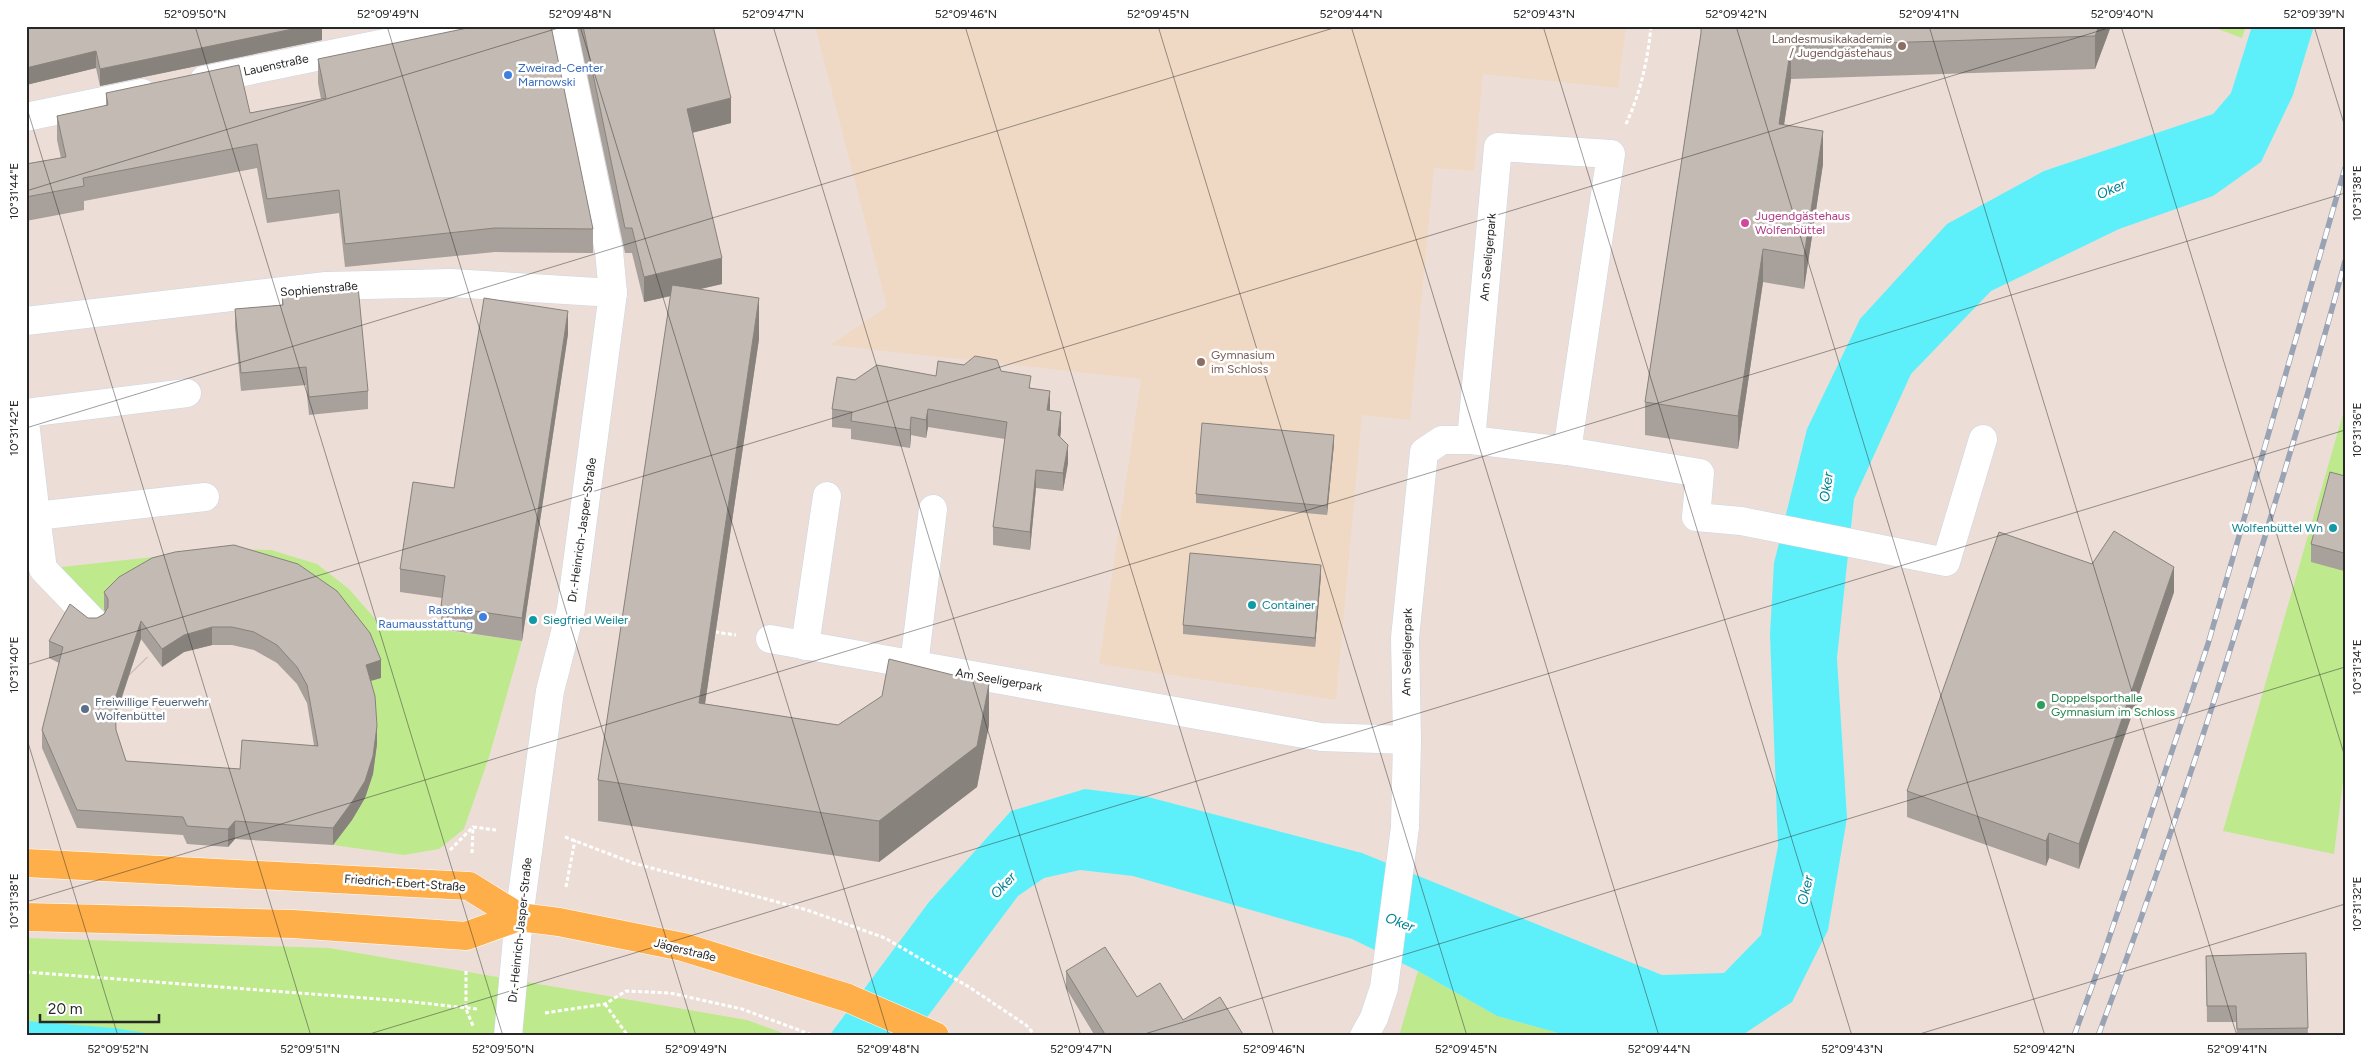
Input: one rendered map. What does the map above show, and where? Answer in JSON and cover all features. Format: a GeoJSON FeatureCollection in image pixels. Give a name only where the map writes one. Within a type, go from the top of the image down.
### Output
{"type":"FeatureCollection","features":[{"type":"Feature","properties":{"kind":"main road","name":"Friedrich-Ebert-Straße"},"geometry":{"type":"LineString","coordinates":[[26,862],[469,886],[519,917]]}},
{"type":"Feature","properties":{"kind":"main road"},"geometry":{"type":"LineString","coordinates":[[26,917],[293,924],[466,936],[519,917]]}},
{"type":"Feature","properties":{"kind":"main road","name":"Jägerstraße"},"geometry":{"type":"LineString","coordinates":[[519,917],[559,922],[683,947],[848,998],[936,1036]]}},
{"type":"Feature","properties":{"kind":"street","name":"Lauenstraße"},"geometry":{"type":"LineString","coordinates":[[26,117],[468,26]]}},
{"type":"Feature","properties":{"kind":"street","name":"Dr.-Heinrich-Jasper-Straße"},"geometry":{"type":"LineString","coordinates":[[510,1023],[519,917],[550,691],[571,609],[613,293],[609,251],[562,26]]}},
{"type":"Feature","properties":{"kind":"street","name":"Am Seeligerpark"},"geometry":{"type":"LineString","coordinates":[[1364,1036],[1374,1018],[1384,988],[1405,827],[1407,740],[1405,638],[1424,452],[1442,440],[1471,440],[1498,147],[1610,154]]}},
{"type":"Feature","properties":{"kind":"street"},"geometry":{"type":"LineString","coordinates":[[1566,451],[1610,154]]}},
{"type":"Feature","properties":{"kind":"street","name":"Sophienstraße"},"geometry":{"type":"LineString","coordinates":[[26,321],[326,286],[451,283],[613,293]]}},
{"type":"Feature","properties":{"kind":"street"},"geometry":{"type":"LineString","coordinates":[[26,413],[187,392]]}},
{"type":"Feature","properties":{"kind":"street"},"geometry":{"type":"LineString","coordinates":[[26,430],[43,569],[93,621]]}},
{"type":"Feature","properties":{"kind":"street"},"geometry":{"type":"LineString","coordinates":[[1471,440],[1566,451],[1700,473],[1696,517],[1741,521],[1874,546],[1946,562],[1983,439]]}},
{"type":"Feature","properties":{"kind":"street"},"geometry":{"type":"LineString","coordinates":[[805,646],[827,496]]}},
{"type":"Feature","properties":{"kind":"street"},"geometry":{"type":"LineString","coordinates":[[36,516],[206,497]]}},
{"type":"Feature","properties":{"kind":"street"},"geometry":{"type":"LineString","coordinates":[[914,665],[933,510]]}},
{"type":"Feature","properties":{"kind":"street","name":"Am Seeligerpark"},"geometry":{"type":"LineString","coordinates":[[770,640],[1321,737],[1407,740]]}},
{"type":"Feature","properties":{"kind":"path"},"geometry":{"type":"LineString","coordinates":[[1610,154],[1635,104],[1649,45],[1651,26]]}},
{"type":"Feature","properties":{"kind":"path"},"geometry":{"type":"LineString","coordinates":[[575,840],[633,863],[807,910],[885,938],[969,986],[1026,1025],[1036,1036]]}},
{"type":"Feature","properties":{"kind":"path"},"geometry":{"type":"LineString","coordinates":[[26,972],[404,1001],[466,1008],[510,1023],[542,1013],[604,1004],[626,991],[670,993],[742,1009],[815,1036]]}},
{"type":"Feature","properties":{"kind":"path"},"geometry":{"type":"LineString","coordinates":[[604,1004],[628,1036]]}},
{"type":"Feature","properties":{"kind":"path"},"geometry":{"type":"LineString","coordinates":[[466,1008],[475,1031]]}},
{"type":"Feature","properties":{"kind":"shaded area","name":"Gymnasium im Schloss"},"geometry":{"type":"Polygon","coordinates":[[[815,26],[1626,26],[1618,88],[1483,74],[1474,171],[1434,168],[1410,420],[1362,415],[1336,700],[1099,664],[1141,379],[830,345],[887,307],[815,26]]]}},
{"type":"Feature","properties":{"kind":"green space"},"geometry":{"type":"Polygon","coordinates":[[[2210,26],[2246,26],[2242,38],[2210,26]]]}},
{"type":"Feature","properties":{"kind":"green space"},"geometry":{"type":"Polygon","coordinates":[[[2345,407],[2345,765],[2334,854],[2223,831],[2345,407]]]}},
{"type":"Feature","properties":{"kind":"green space"},"geometry":{"type":"Polygon","coordinates":[[[227,549],[271,550],[317,564],[349,589],[377,621],[522,641],[489,757],[464,829],[439,849],[404,855],[333,845],[373,774],[377,744],[375,714],[366,682],[119,595],[93,621],[43,569],[227,549]]]}},
{"type":"Feature","properties":{"kind":"green space"},"geometry":{"type":"Polygon","coordinates":[[[26,938],[329,948],[747,1020],[791,1036],[26,1036],[26,938]]]}},
{"type":"Feature","properties":{"kind":"green space"},"geometry":{"type":"Polygon","coordinates":[[[1418,971],[1497,1016],[1569,1036],[1399,1036],[1418,971]]]}},
{"type":"Feature","properties":{"kind":"water","name":"Oker"},"geometry":{"type":"Polygon","coordinates":[[[2252,26],[2314,26],[2293,95],[2261,162],[2213,196],[2119,229],[1991,291],[1911,374],[1854,499],[1837,658],[1847,818],[1828,930],[1792,1002],[1741,1036],[1569,1036],[1497,1016],[1418,971],[1352,939],[1133,876],[1080,870],[1044,878],[1018,896],[913,1036],[829,1036],[929,902],[1011,811],[1085,789],[1148,797],[1362,853],[1662,975],[1724,973],[1761,935],[1778,846],[1770,634],[1774,563],[1807,429],[1860,319],[1947,224],[2044,171],[2213,114],[2231,93],[2252,26]]]}},
{"type":"Feature","properties":{"kind":"water"},"geometry":{"type":"Polygon","coordinates":[[[26,1021],[114,1028],[166,1036],[26,1036],[26,1021]]]}},
{"type":"Feature","properties":{"kind":"building"},"geometry":{"type":"Polygon","coordinates":[[[26,26],[307,26],[100,69],[96,51],[26,68],[26,26]]]}},
{"type":"Feature","properties":{"kind":"building"},"geometry":{"type":"Polygon","coordinates":[[[477,26],[551,26],[593,229],[495,228],[345,244],[339,190],[267,199],[257,144],[83,178],[84,186],[26,197],[26,164],[66,157],[57,116],[108,105],[106,93],[239,65],[250,113],[326,98],[318,59],[477,26]]]}},
{"type":"Feature","properties":{"kind":"building"},"geometry":{"type":"Polygon","coordinates":[[[583,26],[713,26],[731,98],[687,109],[722,258],[644,277],[632,228],[625,228],[583,26]]]}},
{"type":"Feature","properties":{"kind":"building","name":"Jugendgästehaus Wolfenbüttel"},"geometry":{"type":"Polygon","coordinates":[[[1701,26],[2099,26],[2095,36],[1791,46],[1779,124],[1823,131],[1804,256],[1763,249],[1738,416],[1645,402],[1701,26]]]}},
{"type":"Feature","properties":{"kind":"building"},"geometry":{"type":"Polygon","coordinates":[[[672,285],[759,298],[699,703],[838,725],[882,696],[889,659],[989,684],[977,746],[879,821],[598,780],[672,285]]]}},
{"type":"Feature","properties":{"kind":"building"},"geometry":{"type":"Polygon","coordinates":[[[358,286],[368,391],[309,397],[306,367],[241,373],[235,309],[283,305],[282,294],[358,286]]]}},
{"type":"Feature","properties":{"kind":"building"},"geometry":{"type":"Polygon","coordinates":[[[484,298],[568,311],[522,618],[441,606],[445,576],[400,569],[413,482],[454,488],[484,298]]]}},
{"type":"Feature","properties":{"kind":"building"},"geometry":{"type":"Polygon","coordinates":[[[975,356],[997,360],[1001,371],[1031,376],[1029,388],[1050,391],[1047,410],[1061,412],[1058,435],[1068,445],[1063,473],[1036,470],[1030,532],[993,527],[1007,422],[928,409],[926,420],[911,417],[910,430],[851,421],[852,412],[832,409],[837,377],[855,380],[877,365],[936,376],[938,361],[964,365],[975,356]]]}},
{"type":"Feature","properties":{"kind":"building"},"geometry":{"type":"Polygon","coordinates":[[[1202,423],[1334,435],[1327,506],[1196,494],[1202,423]]]}},
{"type":"Feature","properties":{"kind":"building","name":"Wolfenbüttel Wn"},"geometry":{"type":"Polygon","coordinates":[[[2330,472],[2345,476],[2344,553],[2311,544],[2330,472]]]}},
{"type":"Feature","properties":{"kind":"building","name":"Doppelsporthalle Gymnasium im Schloss"},"geometry":{"type":"Polygon","coordinates":[[[2114,531],[2174,567],[2079,844],[2049,833],[2046,841],[1907,791],[1999,532],[2092,564],[2114,531]]]}},
{"type":"Feature","properties":{"kind":"building","name":"Freiwillige Feuerwehr Wolfenbüttel"},"geometry":{"type":"Polygon","coordinates":[[[234,545],[298,564],[337,591],[370,633],[381,660],[366,665],[375,696],[377,726],[373,756],[365,781],[333,828],[235,821],[228,829],[187,826],[183,817],[77,810],[42,730],[63,647],[49,641],[70,604],[88,618],[97,618],[104,614],[108,607],[108,599],[104,592],[119,577],[152,558],[175,552],[234,545]],[[141,621],[115,699],[116,730],[126,761],[240,769],[242,740],[318,746],[307,685],[297,667],[277,645],[254,632],[232,627],[212,627],[184,635],[162,649],[141,621]]]}},
{"type":"Feature","properties":{"kind":"building","name":"Container"},"geometry":{"type":"Polygon","coordinates":[[[1190,553],[1321,565],[1315,638],[1183,625],[1190,553]]]}},
{"type":"Feature","properties":{"kind":"building"},"geometry":{"type":"Polygon","coordinates":[[[1105,947],[1137,997],[1160,983],[1183,1020],[1220,997],[1244,1036],[1106,1036],[1066,971],[1105,947]]]}},
{"type":"Feature","properties":{"kind":"building"},"geometry":{"type":"Polygon","coordinates":[[[2306,953],[2308,1028],[2237,1029],[2236,1006],[2207,1006],[2206,956],[2306,953]]]}},
{"type":"Feature","properties":{"kind":"tunnel"},"geometry":{"type":"LineString","coordinates":[[108,636],[138,667]]}},
{"type":"Feature","properties":{"kind":"railway"},"geometry":{"type":"LineString","coordinates":[[2074,1036],[2103,956],[2208,644],[2345,168]]}},
{"type":"Feature","properties":{"kind":"railway"},"geometry":{"type":"LineString","coordinates":[[2098,1036],[2164,853],[2225,667],[2326,332],[2345,261]]}},
{"type":"Feature","properties":{"kind":"place","name":"Landesmusikakademie / Jugendgästehaus"},"geometry":{"type":"Point","coordinates":[1902,46]}},
{"type":"Feature","properties":{"kind":"place","name":"Zweirad-Center Marnowski"},"geometry":{"type":"Point","coordinates":[508,75]}},
{"type":"Feature","properties":{"kind":"place","name":"Jugendgästehaus Wolfenbüttel"},"geometry":{"type":"Point","coordinates":[1745,223]}},
{"type":"Feature","properties":{"kind":"place","name":"Gymnasium im Schloss"},"geometry":{"type":"Point","coordinates":[1201,362]}},
{"type":"Feature","properties":{"kind":"place","name":"Wolfenbüttel Wn"},"geometry":{"type":"Point","coordinates":[2333,528]}},
{"type":"Feature","properties":{"kind":"place","name":"Container"},"geometry":{"type":"Point","coordinates":[1252,605]}},
{"type":"Feature","properties":{"kind":"place","name":"Raschke Raumausstattung"},"geometry":{"type":"Point","coordinates":[483,617]}},
{"type":"Feature","properties":{"kind":"place","name":"Siegfried Weiler"},"geometry":{"type":"Point","coordinates":[533,620]}},
{"type":"Feature","properties":{"kind":"place","name":"Doppelsporthalle Gymnasium im Schloss"},"geometry":{"type":"Point","coordinates":[2041,705]}},
{"type":"Feature","properties":{"kind":"place","name":"Freiwillige Feuerwehr Wolfenbüttel"},"geometry":{"type":"Point","coordinates":[85,709]}}]}
